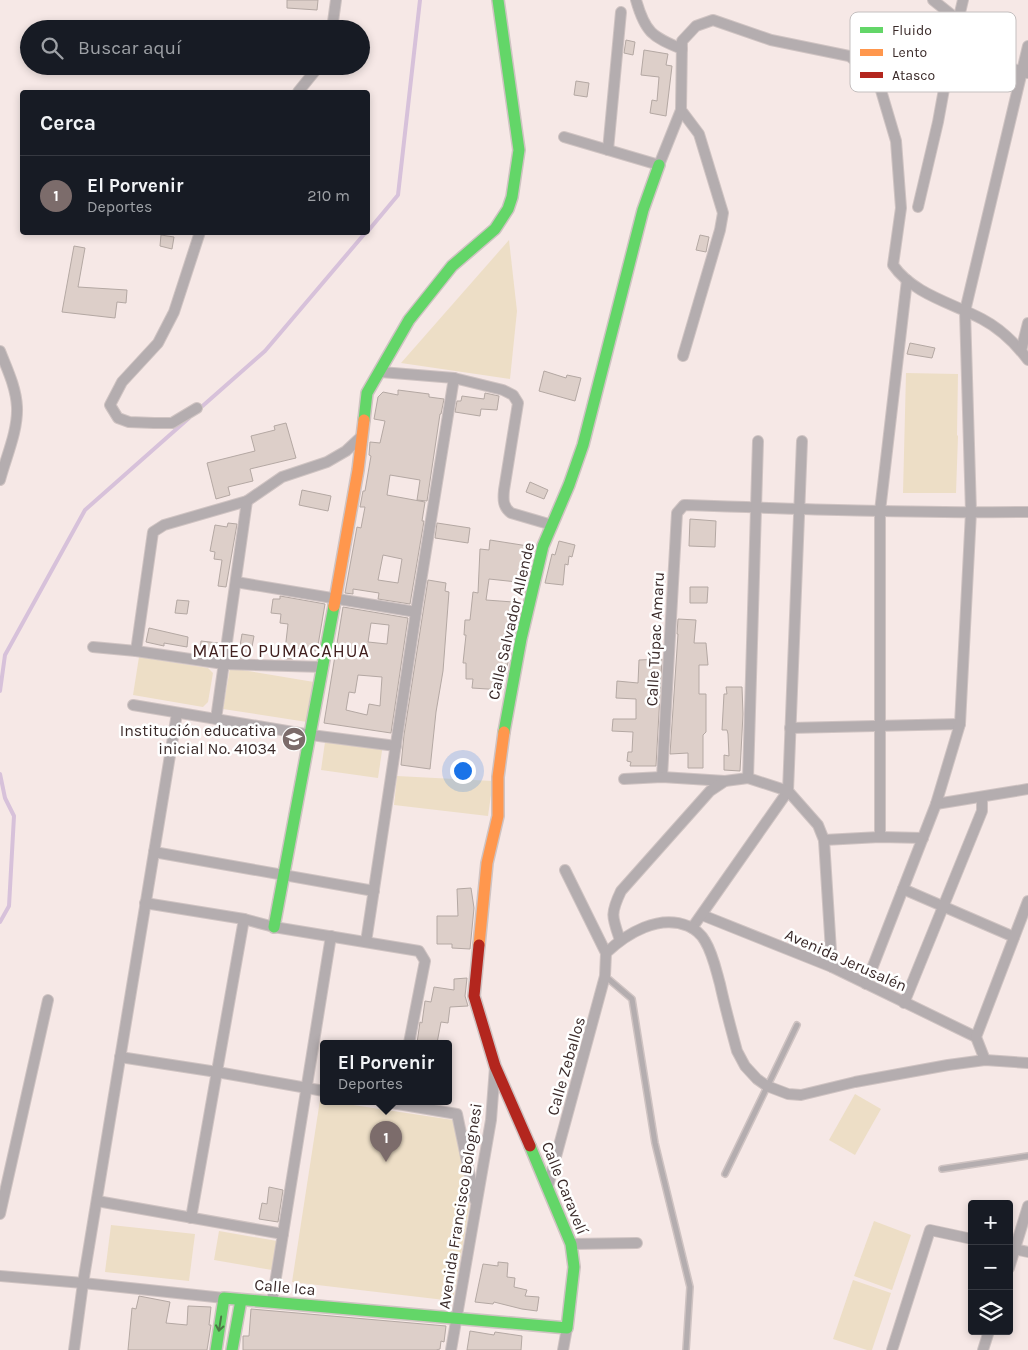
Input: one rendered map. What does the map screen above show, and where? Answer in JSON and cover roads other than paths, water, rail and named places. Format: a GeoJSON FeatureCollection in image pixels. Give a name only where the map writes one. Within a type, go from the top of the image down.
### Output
{"type":"FeatureCollection","features":[{"type":"Feature","properties":{"kind":"street"},"geometry":{"type":"LineString","coordinates":[[333,20],[336,0]]}},
{"type":"Feature","properties":{"kind":"street"},"geometry":{"type":"LineString","coordinates":[[274,927],[336,599],[367,393],[381,372],[409,320],[452,266],[495,229],[508,209],[512,197],[519,150],[498,0]]}},
{"type":"Feature","properties":{"kind":"street"},"geometry":{"type":"LineString","coordinates":[[636,0],[642,21],[658,39],[682,49]]}},
{"type":"Feature","properties":{"kind":"street"},"geometry":{"type":"LineString","coordinates":[[933,0],[948,12]]}},
{"type":"Feature","properties":{"kind":"street"},"geometry":{"type":"LineString","coordinates":[[608,150],[621,12]]}},
{"type":"Feature","properties":{"kind":"street"},"geometry":{"type":"LineString","coordinates":[[564,137],[659,165],[681,110],[682,41],[696,26],[713,20],[771,40],[850,57]]}},
{"type":"Feature","properties":{"kind":"street"},"geometry":{"type":"LineString","coordinates":[[866,984],[936,804],[960,724],[970,512],[965,311],[1025,72],[1028,46]]}},
{"type":"Feature","properties":{"kind":"street"},"geometry":{"type":"LineString","coordinates":[[300,90],[312,75]]}},
{"type":"Feature","properties":{"kind":"street"},"geometry":{"type":"LineString","coordinates":[[881,92],[896,141],[901,208],[893,265],[899,274],[920,289],[982,319],[1002,333],[1028,360]]}},
{"type":"Feature","properties":{"kind":"street"},"geometry":{"type":"LineString","coordinates":[[918,207],[943,92]]}},
{"type":"Feature","properties":{"kind":"street"},"geometry":{"type":"LineString","coordinates":[[681,110],[699,134],[723,213],[720,230],[683,356]]}},
{"type":"Feature","properties":{"kind":"street","name":"Calle Salvador Allende"},"geometry":{"type":"LineString","coordinates":[[495,1066],[474,996],[487,863],[498,816],[498,777],[502,744],[521,639],[543,546],[569,486],[583,445],[643,210],[659,165]]}},
{"type":"Feature","properties":{"kind":"street"},"geometry":{"type":"LineString","coordinates":[[197,408],[172,423],[154,424],[129,422],[118,418],[110,404],[122,382],[158,343],[170,320],[199,235]]}},
{"type":"Feature","properties":{"kind":"street"},"geometry":{"type":"LineString","coordinates":[[880,837],[880,511],[907,280]]}},
{"type":"Feature","properties":{"kind":"street"},"geometry":{"type":"LineString","coordinates":[[1021,351],[1028,323]]}},
{"type":"Feature","properties":{"kind":"street"},"geometry":{"type":"LineString","coordinates":[[0,351],[13,386],[17,408],[13,433],[0,480]]}},
{"type":"Feature","properties":{"kind":"street"},"geometry":{"type":"LineString","coordinates":[[381,372],[454,378],[503,390],[513,395],[518,403],[503,503],[511,513],[552,525]]}},
{"type":"Feature","properties":{"kind":"street"},"geometry":{"type":"LineString","coordinates":[[366,942],[454,378]]}},
{"type":"Feature","properties":{"kind":"street"},"geometry":{"type":"LineString","coordinates":[[136,651],[153,532],[164,524],[247,501],[282,477],[326,462],[346,451],[362,436]]}},
{"type":"Feature","properties":{"kind":"street"},"geometry":{"type":"LineString","coordinates":[[748,778],[758,441]]}},
{"type":"Feature","properties":{"kind":"street"},"geometry":{"type":"LineString","coordinates":[[692,928],[788,791],[802,441]]}},
{"type":"Feature","properties":{"kind":"street"},"geometry":{"type":"LineString","coordinates":[[216,719],[247,501]]}},
{"type":"Feature","properties":{"kind":"street","name":"Calle Túpac Amaru"},"geometry":{"type":"LineString","coordinates":[[662,777],[677,513],[684,505],[756,508]]}},
{"type":"Feature","properties":{"kind":"street"},"geometry":{"type":"LineString","coordinates":[[756,508],[1028,512]]}},
{"type":"Feature","properties":{"kind":"street"},"geometry":{"type":"LineString","coordinates":[[236,582],[416,612]]}},
{"type":"Feature","properties":{"kind":"street"},"geometry":{"type":"LineString","coordinates":[[93,647],[136,651],[224,664],[323,667]]}},
{"type":"Feature","properties":{"kind":"street"},"geometry":{"type":"LineString","coordinates":[[133,705],[311,735],[396,746]]}},
{"type":"Feature","properties":{"kind":"street"},"geometry":{"type":"LineString","coordinates":[[74,1350],[83,1283],[177,713]]}},
{"type":"Feature","properties":{"kind":"street"},"geometry":{"type":"LineString","coordinates":[[790,728],[960,724]]}},
{"type":"Feature","properties":{"kind":"street"},"geometry":{"type":"LineString","coordinates":[[624,779],[662,777],[725,781],[748,778],[788,791],[818,826],[824,840],[832,967]]}},
{"type":"Feature","properties":{"kind":"street"},"geometry":{"type":"LineString","coordinates":[[620,940],[613,919],[613,908],[621,891],[710,790],[725,781]]}},
{"type":"Feature","properties":{"kind":"street"},"geometry":{"type":"LineString","coordinates":[[936,804],[1028,789]]}},
{"type":"Feature","properties":{"kind":"street"},"geometry":{"type":"LineString","coordinates":[[904,1003],[982,811],[982,797]]}},
{"type":"Feature","properties":{"kind":"street"},"geometry":{"type":"LineString","coordinates":[[824,840],[880,837],[923,838]]}},
{"type":"Feature","properties":{"kind":"street"},"geometry":{"type":"LineString","coordinates":[[154,852],[374,891]]}},
{"type":"Feature","properties":{"kind":"street"},"geometry":{"type":"LineString","coordinates":[[565,870],[606,953],[620,940],[651,924],[664,921],[679,922],[692,928],[704,939],[712,956],[737,1051],[745,1066],[767,1086],[788,1094],[801,1096],[855,1082],[948,1065],[985,1060],[1028,1063]]}},
{"type":"Feature","properties":{"kind":"street"},"geometry":{"type":"LineString","coordinates":[[903,889],[1014,937]]}},
{"type":"Feature","properties":{"kind":"street"},"geometry":{"type":"LineString","coordinates":[[985,1060],[976,1038],[1028,901]]}},
{"type":"Feature","properties":{"kind":"street"},"geometry":{"type":"LineString","coordinates":[[145,903],[420,951],[425,961],[410,1040]]}},
{"type":"Feature","properties":{"kind":"street","name":"Avenida Jerusalén"},"geometry":{"type":"LineString","coordinates":[[702,915],[832,967],[976,1038]]}},
{"type":"Feature","properties":{"kind":"street"},"geometry":{"type":"LineString","coordinates":[[191,1218],[244,920]]}},
{"type":"Feature","properties":{"kind":"street"},"geometry":{"type":"LineString","coordinates":[[272,1302],[331,936]]}},
{"type":"Feature","properties":{"kind":"street","name":"Calle Zeballos"},"geometry":{"type":"LineString","coordinates":[[548,1186],[605,976],[606,953]]}},
{"type":"Feature","properties":{"kind":"street"},"geometry":{"type":"LineString","coordinates":[[0,1214],[48,1000]]}},
{"type":"Feature","properties":{"kind":"street"},"geometry":{"type":"LineString","coordinates":[[120,1058],[217,1072],[320,1090]]}},
{"type":"Feature","properties":{"kind":"street","name":"Calle Caravelí"},"geometry":{"type":"LineString","coordinates":[[495,1066],[548,1186],[571,1244],[574,1267],[566,1328]]}},
{"type":"Feature","properties":{"kind":"street","name":"Avenida Francisco Bolognesi"},"geometry":{"type":"LineString","coordinates":[[451,1350],[491,1120],[495,1066]]}},
{"type":"Feature","properties":{"kind":"street"},"geometry":{"type":"LineString","coordinates":[[413,1105],[457,1114],[476,1206]]}},
{"type":"Feature","properties":{"kind":"street"},"geometry":{"type":"LineString","coordinates":[[97,1201],[283,1234]]}},
{"type":"Feature","properties":{"kind":"street"},"geometry":{"type":"LineString","coordinates":[[1013,1245],[1028,1206]]}},
{"type":"Feature","properties":{"kind":"street"},"geometry":{"type":"LineString","coordinates":[[892,1350],[930,1230],[968,1238]]}},
{"type":"Feature","properties":{"kind":"street"},"geometry":{"type":"LineString","coordinates":[[571,1244],[636,1243]]}},
{"type":"Feature","properties":{"kind":"street"},"geometry":{"type":"LineString","coordinates":[[1013,1248],[1028,1252]]}},
{"type":"Feature","properties":{"kind":"street","name":"Calle Ica"},"geometry":{"type":"LineString","coordinates":[[0,1276],[241,1300],[566,1328]]}},
{"type":"Feature","properties":{"kind":"street"},"geometry":{"type":"LineString","coordinates":[[216,1350],[224,1298]]}},
{"type":"Feature","properties":{"kind":"street"},"geometry":{"type":"LineString","coordinates":[[232,1350],[241,1300]]}},
{"type":"Feature","properties":{"kind":"street"},"geometry":{"type":"LineString","coordinates":[[563,1350],[566,1328]]}},
{"type":"Feature","properties":{"kind":"street"},"geometry":{"type":"LineString","coordinates":[[983,1350],[988,1335]]}},
{"type":"Feature","properties":{"kind":"lane"},"geometry":{"type":"LineString","coordinates":[[605,976],[632,999],[655,1143],[690,1287],[686,1350]]}},
{"type":"Feature","properties":{"kind":"lane"},"geometry":{"type":"LineString","coordinates":[[724,1174],[797,1026]]}},
{"type":"Feature","properties":{"kind":"lane"},"geometry":{"type":"LineString","coordinates":[[942,1169],[1028,1156]]}},
{"type":"Feature","properties":{"kind":"waterway"},"geometry":{"type":"LineString","coordinates":[[370,229],[398,195],[420,0]]}},
{"type":"Feature","properties":{"kind":"waterway"},"geometry":{"type":"LineString","coordinates":[[198,410],[265,351],[363,235]]}},
{"type":"Feature","properties":{"kind":"waterway"},"geometry":{"type":"LineString","coordinates":[[0,691],[5,655],[85,510],[189,418]]}},
{"type":"Feature","properties":{"kind":"waterway"},"geometry":{"type":"LineString","coordinates":[[0,774],[5,798],[14,816],[9,906],[0,922]]}},
{"type":"Feature","properties":{"kind":"place","name":"Institución educativa inicial No. 41034"},"geometry":{"type":"Point","coordinates":[294,739]}},
{"type":"Feature","properties":{"kind":"place","name":"El Porvenir"},"geometry":{"type":"Point","coordinates":[386,1162]}},
{"type":"Feature","properties":{"kind":"district","name":"MATEO PUMACAHUA"},"geometry":{"type":"Point","coordinates":[281,651]}}]}
